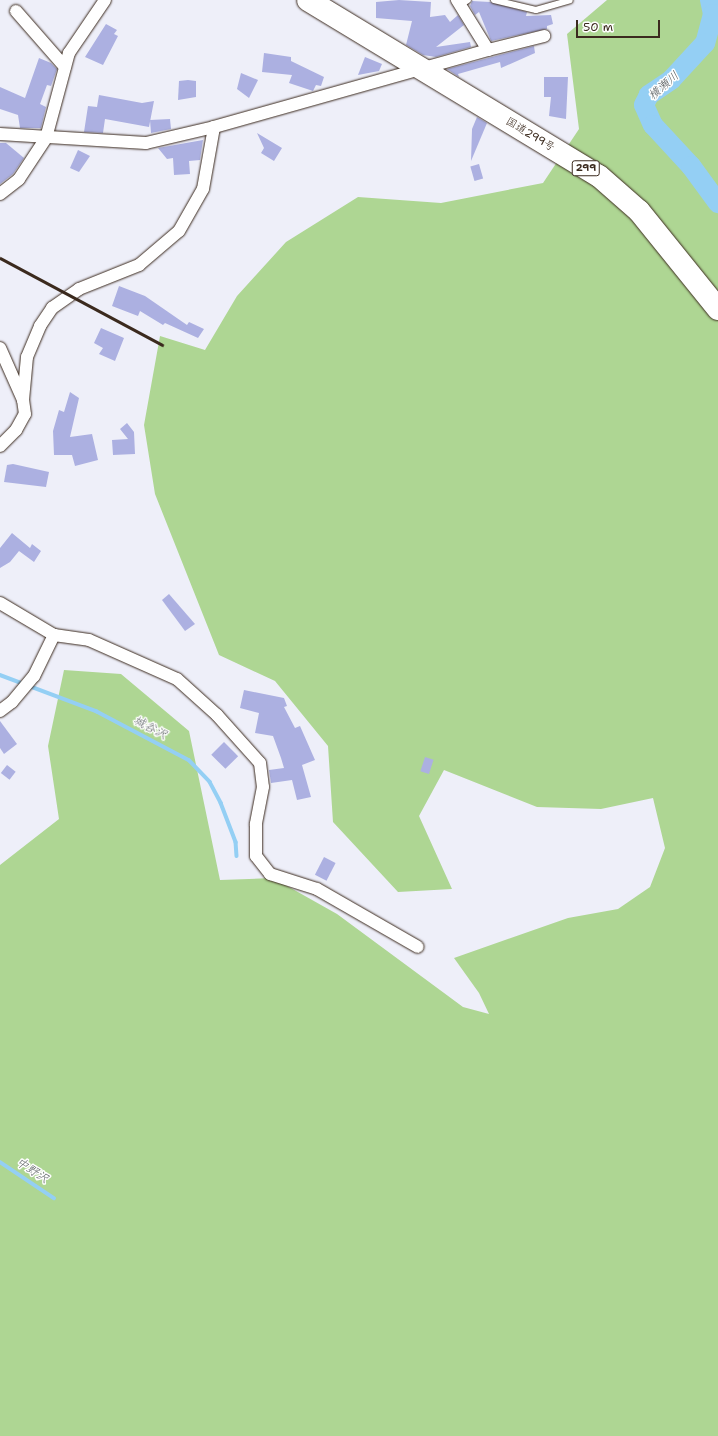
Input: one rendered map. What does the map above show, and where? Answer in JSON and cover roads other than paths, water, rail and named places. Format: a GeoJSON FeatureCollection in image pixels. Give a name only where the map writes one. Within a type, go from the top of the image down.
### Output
{"type":"FeatureCollection","features":[{"type":"Feature","properties":{"kind":"highway","name":"国道299号"},"geometry":{"type":"LineString","coordinates":[[308,0],[599,176],[639,211],[718,309]]}},
{"type":"Feature","properties":{"kind":"street"},"geometry":{"type":"LineString","coordinates":[[0,194],[19,179],[46,138],[69,53],[105,0]]}},
{"type":"Feature","properties":{"kind":"street"},"geometry":{"type":"LineString","coordinates":[[462,1],[488,50]]}},
{"type":"Feature","properties":{"kind":"street"},"geometry":{"type":"LineString","coordinates":[[16,11],[65,67]]}},
{"type":"Feature","properties":{"kind":"street"},"geometry":{"type":"LineString","coordinates":[[0,134],[146,143],[214,128],[488,50],[544,36]]}},
{"type":"Feature","properties":{"kind":"street"},"geometry":{"type":"LineString","coordinates":[[0,446],[21,422],[25,414],[23,400],[27,357],[40,326],[52,308],[79,289],[139,265],[187,222],[203,189],[214,128]]}},
{"type":"Feature","properties":{"kind":"street"},"geometry":{"type":"LineString","coordinates":[[0,348],[23,400]]}},
{"type":"Feature","properties":{"kind":"street"},"geometry":{"type":"LineString","coordinates":[[0,603],[53,637],[88,640],[177,679],[217,716],[260,763],[263,787],[256,824],[256,856],[270,874],[317,889],[418,947]]}},
{"type":"Feature","properties":{"kind":"street"},"geometry":{"type":"LineString","coordinates":[[0,711],[12,702],[34,676],[53,637]]}},
{"type":"Feature","properties":{"kind":"lane"},"geometry":{"type":"LineString","coordinates":[[494,0],[536,10],[570,0]]}},
{"type":"Feature","properties":{"kind":"waterway","name":"横瀬川"},"geometry":{"type":"LineString","coordinates":[[710,0],[713,14],[705,43],[671,80],[649,95],[644,105],[653,125],[691,166],[718,203]]}},
{"type":"Feature","properties":{"kind":"waterway","name":"城谷沢"},"geometry":{"type":"LineString","coordinates":[[0,675],[96,711],[189,760],[210,782],[221,803],[236,842],[237,856]]}},
{"type":"Feature","properties":{"kind":"waterway","name":"中野沢"},"geometry":{"type":"LineString","coordinates":[[0,1162],[54,1198]]}},
{"type":"Feature","properties":{"kind":"railway"},"geometry":{"type":"LineString","coordinates":[[0,258],[162,345]]}}]}
